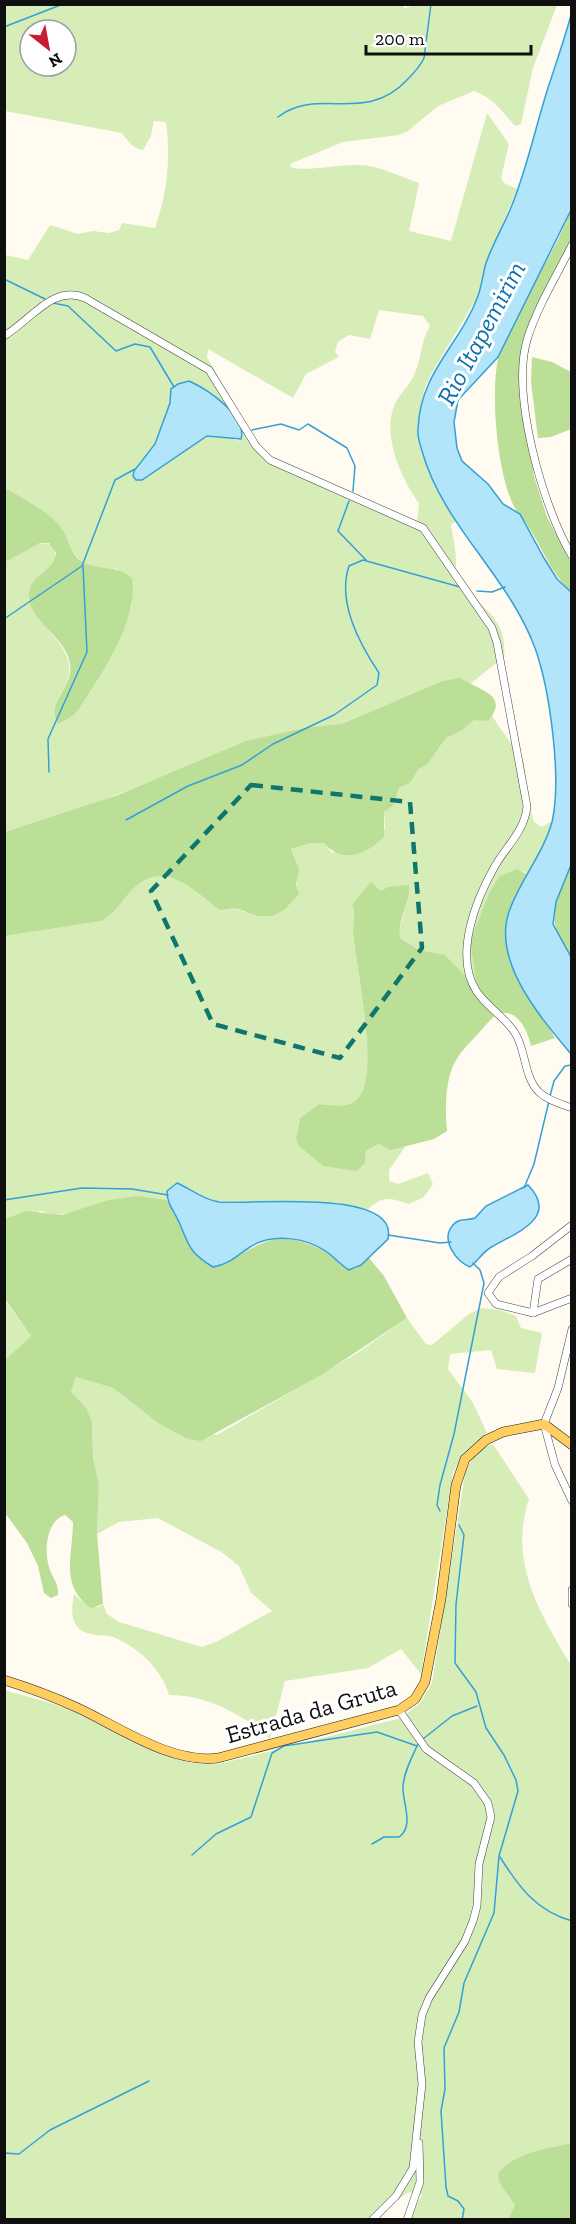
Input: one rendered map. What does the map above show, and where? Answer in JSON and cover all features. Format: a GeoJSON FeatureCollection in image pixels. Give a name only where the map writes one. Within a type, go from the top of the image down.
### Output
{"type":"FeatureCollection","features":[{"type":"Feature","properties":{"kind":"main road"},"geometry":{"type":"LineString","coordinates":[[544,1424],[572,1445]]}},
{"type":"Feature","properties":{"kind":"main road","name":"Estrada da Gruta"},"geometry":{"type":"LineString","coordinates":[[4,1680],[60,1700],[157,1746],[193,1759],[218,1758],[399,1710],[415,1699],[424,1682],[441,1599],[456,1485],[465,1459],[474,1448],[494,1436],[544,1424]]}},
{"type":"Feature","properties":{"kind":"street"},"geometry":{"type":"LineString","coordinates":[[572,244],[528,338],[523,372],[536,467],[545,497],[572,556]]}},
{"type":"Feature","properties":{"kind":"street"},"geometry":{"type":"LineString","coordinates":[[4,336],[58,295],[73,293],[85,298],[209,370],[256,446],[270,460],[423,528],[485,616],[497,643],[527,806],[524,824],[496,864],[477,903],[468,935],[470,969],[478,993],[504,1018],[521,1042],[532,1080],[539,1092],[572,1108]]}},
{"type":"Feature","properties":{"kind":"street"},"geometry":{"type":"LineString","coordinates":[[572,1225],[532,1256],[499,1277],[488,1293],[496,1304],[533,1313],[572,1298]]}},
{"type":"Feature","properties":{"kind":"street"},"geometry":{"type":"LineString","coordinates":[[533,1313],[536,1282],[542,1275],[572,1259]]}},
{"type":"Feature","properties":{"kind":"street"},"geometry":{"type":"LineString","coordinates":[[572,1329],[558,1388],[544,1424],[555,1465],[572,1502]]}},
{"type":"Feature","properties":{"kind":"street"},"geometry":{"type":"LineString","coordinates":[[572,1590],[572,1605]]}},
{"type":"Feature","properties":{"kind":"street"},"geometry":{"type":"LineString","coordinates":[[372,2220],[396,2196],[410,2176],[422,2084],[418,2042],[422,2015],[429,1998],[465,1941],[473,1921],[479,1864],[491,1817],[488,1803],[474,1783],[426,1749],[399,1710]]}},
{"type":"Feature","properties":{"kind":"street"},"geometry":{"type":"LineString","coordinates":[[407,2220],[420,2182],[416,2128]]}},
{"type":"Feature","properties":{"kind":"highlighted area"},"geometry":{"type":"Polygon","coordinates":[[[251,785],[410,802],[422,948],[340,1058],[213,1024],[151,891],[251,785]]]}},
{"type":"Feature","properties":{"kind":"green space"},"geometry":{"type":"Polygon","coordinates":[[[403,4],[404,9],[415,4],[557,5],[533,68],[521,124],[515,126],[492,101],[474,91],[438,106],[408,131],[399,135],[343,142],[290,164],[292,168],[299,169],[366,166],[382,169],[419,183],[409,231],[451,241],[487,113],[509,144],[501,178],[504,183],[517,189],[487,262],[478,296],[425,387],[417,432],[456,521],[451,525],[456,574],[501,630],[504,657],[470,684],[460,679],[442,681],[342,724],[182,770],[79,809],[5,832],[5,562],[36,544],[48,544],[54,547],[56,559],[29,590],[32,605],[65,653],[69,665],[68,679],[59,696],[86,697],[117,644],[132,606],[118,569],[93,567],[83,562],[72,551],[49,516],[5,488],[5,255],[28,260],[50,225],[78,234],[93,231],[109,233],[119,230],[122,223],[155,228],[165,189],[168,149],[166,122],[154,121],[151,136],[143,150],[129,142],[122,133],[5,111],[4,5],[403,4]],[[379,310],[370,339],[349,335],[338,342],[335,352],[339,357],[306,374],[293,398],[208,349],[207,357],[265,456],[417,522],[419,503],[395,455],[390,427],[396,402],[414,375],[424,338],[430,326],[423,316],[379,310]],[[189,381],[170,403],[155,444],[139,463],[142,480],[207,436],[223,436],[239,441],[223,404],[210,392],[189,381]]]}},
{"type":"Feature","properties":{"kind":"green space"},"geometry":{"type":"Polygon","coordinates":[[[571,210],[571,243],[526,343],[523,390],[534,476],[547,517],[571,563],[571,592],[553,569],[509,496],[496,430],[495,383],[501,348],[517,313],[564,228],[571,210]]]}},
{"type":"Feature","properties":{"kind":"green space"},"geometry":{"type":"Polygon","coordinates":[[[532,357],[552,362],[571,372],[571,429],[551,437],[538,438],[531,382],[532,357]]]}},
{"type":"Feature","properties":{"kind":"green space"},"geometry":{"type":"Polygon","coordinates":[[[5,488],[50,516],[62,529],[74,554],[81,561],[121,571],[132,579],[133,595],[130,612],[116,646],[80,707],[74,715],[58,724],[55,708],[68,680],[70,664],[62,645],[34,612],[29,593],[30,587],[52,564],[56,553],[49,543],[40,543],[5,562],[5,488]]]}},
{"type":"Feature","properties":{"kind":"green space"},"geometry":{"type":"Polygon","coordinates":[[[460,678],[484,690],[494,699],[496,705],[488,721],[474,720],[461,731],[446,738],[427,765],[419,769],[410,783],[399,788],[393,806],[384,812],[384,837],[370,848],[354,855],[338,853],[324,843],[311,843],[291,849],[299,869],[296,885],[299,894],[284,910],[272,916],[258,916],[235,908],[220,910],[177,879],[166,876],[154,877],[143,881],[131,891],[102,921],[5,936],[5,832],[118,795],[246,741],[304,728],[342,724],[442,681],[460,678]]]}},
{"type":"Feature","properties":{"kind":"green space"},"geometry":{"type":"Polygon","coordinates":[[[492,716],[524,762],[527,798],[534,822],[542,827],[552,821],[542,851],[528,875],[524,871],[489,893],[470,941],[478,990],[445,955],[419,950],[400,938],[399,930],[409,896],[381,891],[371,882],[352,904],[353,932],[367,1039],[366,1080],[361,1094],[353,1102],[343,1105],[319,1104],[300,1118],[296,1137],[323,1166],[365,1163],[366,1151],[379,1144],[405,1147],[389,1170],[389,1181],[398,1184],[428,1173],[433,1184],[424,1197],[409,1204],[391,1199],[382,1200],[368,1210],[338,1203],[216,1201],[177,1183],[168,1191],[167,1200],[117,1199],[66,1213],[49,1214],[41,1211],[5,1219],[5,936],[102,921],[131,891],[143,881],[154,877],[166,876],[177,879],[220,909],[235,908],[244,912],[284,910],[296,888],[298,873],[291,849],[311,843],[324,843],[332,853],[385,829],[384,812],[393,806],[399,788],[410,783],[419,769],[427,765],[446,738],[461,731],[474,719],[488,721],[492,716]]]}},
{"type":"Feature","properties":{"kind":"green space"},"geometry":{"type":"Polygon","coordinates":[[[571,865],[571,957],[557,932],[554,912],[571,865]]]}},
{"type":"Feature","properties":{"kind":"green space"},"geometry":{"type":"Polygon","coordinates":[[[517,869],[528,875],[509,917],[507,950],[510,963],[555,1038],[531,1046],[524,1027],[515,1016],[502,1013],[495,1016],[466,1047],[453,1066],[446,1098],[447,1131],[434,1139],[391,1150],[379,1144],[366,1151],[365,1163],[357,1171],[323,1166],[299,1146],[296,1138],[300,1118],[319,1104],[343,1105],[353,1102],[361,1094],[366,1080],[367,1039],[353,932],[352,904],[371,882],[381,891],[388,887],[409,885],[408,898],[400,924],[400,938],[419,950],[445,955],[477,988],[470,941],[489,893],[500,876],[517,869]]]}},
{"type":"Feature","properties":{"kind":"green space"},"geometry":{"type":"Polygon","coordinates":[[[138,1196],[167,1200],[194,1253],[213,1267],[263,1243],[286,1239],[319,1248],[355,1269],[369,1258],[384,1276],[407,1318],[323,1374],[201,1441],[188,1439],[158,1423],[113,1388],[76,1377],[71,1392],[86,1408],[92,1422],[93,1458],[99,1484],[97,1534],[103,1604],[91,1608],[81,1599],[71,1580],[73,1522],[65,1515],[54,1523],[50,1530],[47,1560],[58,1591],[58,1595],[51,1598],[44,1593],[38,1566],[27,1543],[5,1513],[5,1360],[31,1336],[5,1299],[5,1219],[27,1211],[62,1215],[108,1200],[138,1196]]]}},
{"type":"Feature","properties":{"kind":"green space"},"geometry":{"type":"Polygon","coordinates":[[[4,1299],[31,1336],[5,1360],[4,1360],[4,1299]]]}},
{"type":"Feature","properties":{"kind":"green space"},"geometry":{"type":"Polygon","coordinates":[[[481,1308],[500,1310],[516,1316],[521,1328],[542,1333],[535,1373],[497,1369],[491,1350],[450,1354],[448,1369],[473,1403],[487,1433],[463,1453],[453,1473],[421,1674],[401,1649],[368,1668],[285,1681],[270,1739],[249,1722],[210,1702],[169,1695],[166,1685],[154,1667],[129,1645],[110,1636],[88,1633],[77,1626],[72,1609],[74,1594],[83,1602],[99,1607],[103,1604],[107,1614],[119,1622],[202,1647],[218,1641],[272,1611],[251,1593],[239,1566],[223,1553],[158,1518],[119,1522],[97,1534],[99,1484],[93,1458],[92,1422],[71,1392],[76,1377],[113,1388],[158,1423],[217,1435],[356,1354],[407,1318],[426,1344],[432,1345],[469,1314],[481,1308]]]}},
{"type":"Feature","properties":{"kind":"green space"},"geometry":{"type":"Polygon","coordinates":[[[493,1444],[529,1499],[522,1545],[525,1566],[539,1607],[572,1667],[571,2143],[522,2156],[513,2160],[498,2173],[515,2205],[508,2219],[408,2219],[422,2195],[418,2191],[407,2193],[371,2219],[5,2219],[4,1690],[68,1709],[151,1750],[201,1764],[219,1764],[401,1718],[420,1703],[432,1683],[465,1474],[475,1456],[493,1444]]]}},
{"type":"Feature","properties":{"kind":"green space"},"geometry":{"type":"Polygon","coordinates":[[[571,2143],[571,2219],[508,2219],[515,2205],[499,2182],[498,2173],[513,2160],[522,2156],[571,2143]]]}},
{"type":"Feature","properties":{"kind":"water","name":"Rio Itapemirim"},"geometry":{"type":"Polygon","coordinates":[[[571,15],[571,210],[498,357],[458,400],[454,422],[457,448],[462,461],[488,484],[503,504],[520,514],[557,579],[571,592],[571,865],[556,902],[553,924],[571,957],[571,1054],[533,1006],[513,968],[507,948],[506,928],[510,909],[548,834],[555,804],[553,735],[540,666],[535,648],[509,597],[445,503],[432,478],[418,432],[420,409],[426,391],[470,313],[479,292],[489,256],[517,191],[571,15]]]}},
{"type":"Feature","properties":{"kind":"water"},"geometry":{"type":"Polygon","coordinates":[[[189,381],[206,390],[224,404],[238,421],[242,430],[241,439],[207,436],[142,480],[136,480],[133,476],[134,471],[155,444],[170,403],[171,389],[189,381]]]}},
{"type":"Feature","properties":{"kind":"water"},"geometry":{"type":"Polygon","coordinates":[[[177,1183],[203,1197],[219,1202],[288,1201],[347,1205],[371,1212],[385,1223],[388,1239],[361,1265],[349,1270],[319,1247],[299,1240],[278,1238],[250,1247],[228,1262],[213,1267],[194,1253],[169,1204],[167,1191],[177,1183]]]}},
{"type":"Feature","properties":{"kind":"water"},"geometry":{"type":"Polygon","coordinates":[[[528,1185],[537,1197],[539,1207],[530,1224],[487,1250],[470,1267],[460,1260],[449,1243],[449,1231],[453,1225],[461,1220],[475,1218],[486,1206],[528,1185]]]}},
{"type":"Feature","properties":{"kind":"waterway"},"geometry":{"type":"LineString","coordinates":[[4,27],[63,4]]}},
{"type":"Feature","properties":{"kind":"waterway"},"geometry":{"type":"LineString","coordinates":[[278,117],[293,108],[309,104],[358,103],[375,100],[391,93],[412,75],[424,58],[431,4]]}},
{"type":"Feature","properties":{"kind":"waterway"},"geometry":{"type":"LineString","coordinates":[[4,279],[45,299]]}},
{"type":"Feature","properties":{"kind":"waterway"},"geometry":{"type":"LineString","coordinates":[[53,303],[68,306],[116,351],[135,344],[150,347],[174,387]]}},
{"type":"Feature","properties":{"kind":"waterway"},"geometry":{"type":"LineString","coordinates":[[252,430],[281,424],[299,430],[308,424],[347,448],[355,466],[353,491]]}},
{"type":"Feature","properties":{"kind":"waterway"},"geometry":{"type":"LineString","coordinates":[[4,619],[82,566],[115,480],[135,469]]}},
{"type":"Feature","properties":{"kind":"waterway"},"geometry":{"type":"LineString","coordinates":[[349,501],[338,531],[366,560]]}},
{"type":"Feature","properties":{"kind":"waterway"},"geometry":{"type":"LineString","coordinates":[[126,820],[188,786],[242,765],[273,744],[334,715],[377,685],[379,673],[364,649],[348,608],[346,580],[349,566],[363,560],[460,587]]}},
{"type":"Feature","properties":{"kind":"waterway"},"geometry":{"type":"LineString","coordinates":[[49,772],[48,739],[87,652],[83,566]]}},
{"type":"Feature","properties":{"kind":"waterway"},"geometry":{"type":"LineString","coordinates":[[477,591],[492,592],[505,587]]}},
{"type":"Feature","properties":{"kind":"waterway"},"geometry":{"type":"LineString","coordinates":[[550,1096],[554,1081],[565,1066],[572,1065]]}},
{"type":"Feature","properties":{"kind":"waterway"},"geometry":{"type":"LineString","coordinates":[[524,1188],[534,1164],[549,1101]]}},
{"type":"Feature","properties":{"kind":"waterway"},"geometry":{"type":"LineString","coordinates":[[4,1200],[82,1188],[132,1189],[168,1195]]}},
{"type":"Feature","properties":{"kind":"waterway"},"geometry":{"type":"LineString","coordinates":[[388,1235],[440,1243],[451,1242]]}},
{"type":"Feature","properties":{"kind":"waterway"},"geometry":{"type":"LineString","coordinates":[[440,1511],[437,1505],[440,1485],[454,1434],[484,1283],[480,1270],[473,1263]]}},
{"type":"Feature","properties":{"kind":"waterway"},"geometry":{"type":"LineString","coordinates":[[459,1525],[464,1535],[456,1604],[455,1663],[476,1692],[486,1728],[504,1755],[516,1780],[518,1791],[499,1856],[494,1913],[464,1983],[459,2012],[444,2048],[445,2089],[441,2111],[446,2187],[448,2196],[458,2201],[464,2209],[462,2220]]}},
{"type":"Feature","properties":{"kind":"waterway"},"geometry":{"type":"LineString","coordinates":[[423,1739],[452,1716],[477,1706]]}},
{"type":"Feature","properties":{"kind":"waterway"},"geometry":{"type":"LineString","coordinates":[[192,1855],[216,1834],[251,1817],[272,1753],[284,1746],[377,1732],[417,1746]]}},
{"type":"Feature","properties":{"kind":"waterway"},"geometry":{"type":"LineString","coordinates":[[372,1844],[384,1837],[399,1837],[404,1832],[407,1813],[403,1786],[418,1744]]}},
{"type":"Feature","properties":{"kind":"waterway"},"geometry":{"type":"LineString","coordinates":[[500,1857],[522,1888],[538,1904],[559,1917],[572,1921]]}},
{"type":"Feature","properties":{"kind":"waterway"},"geometry":{"type":"LineString","coordinates":[[4,2153],[19,2154],[50,2130],[149,2081]]}}]}
